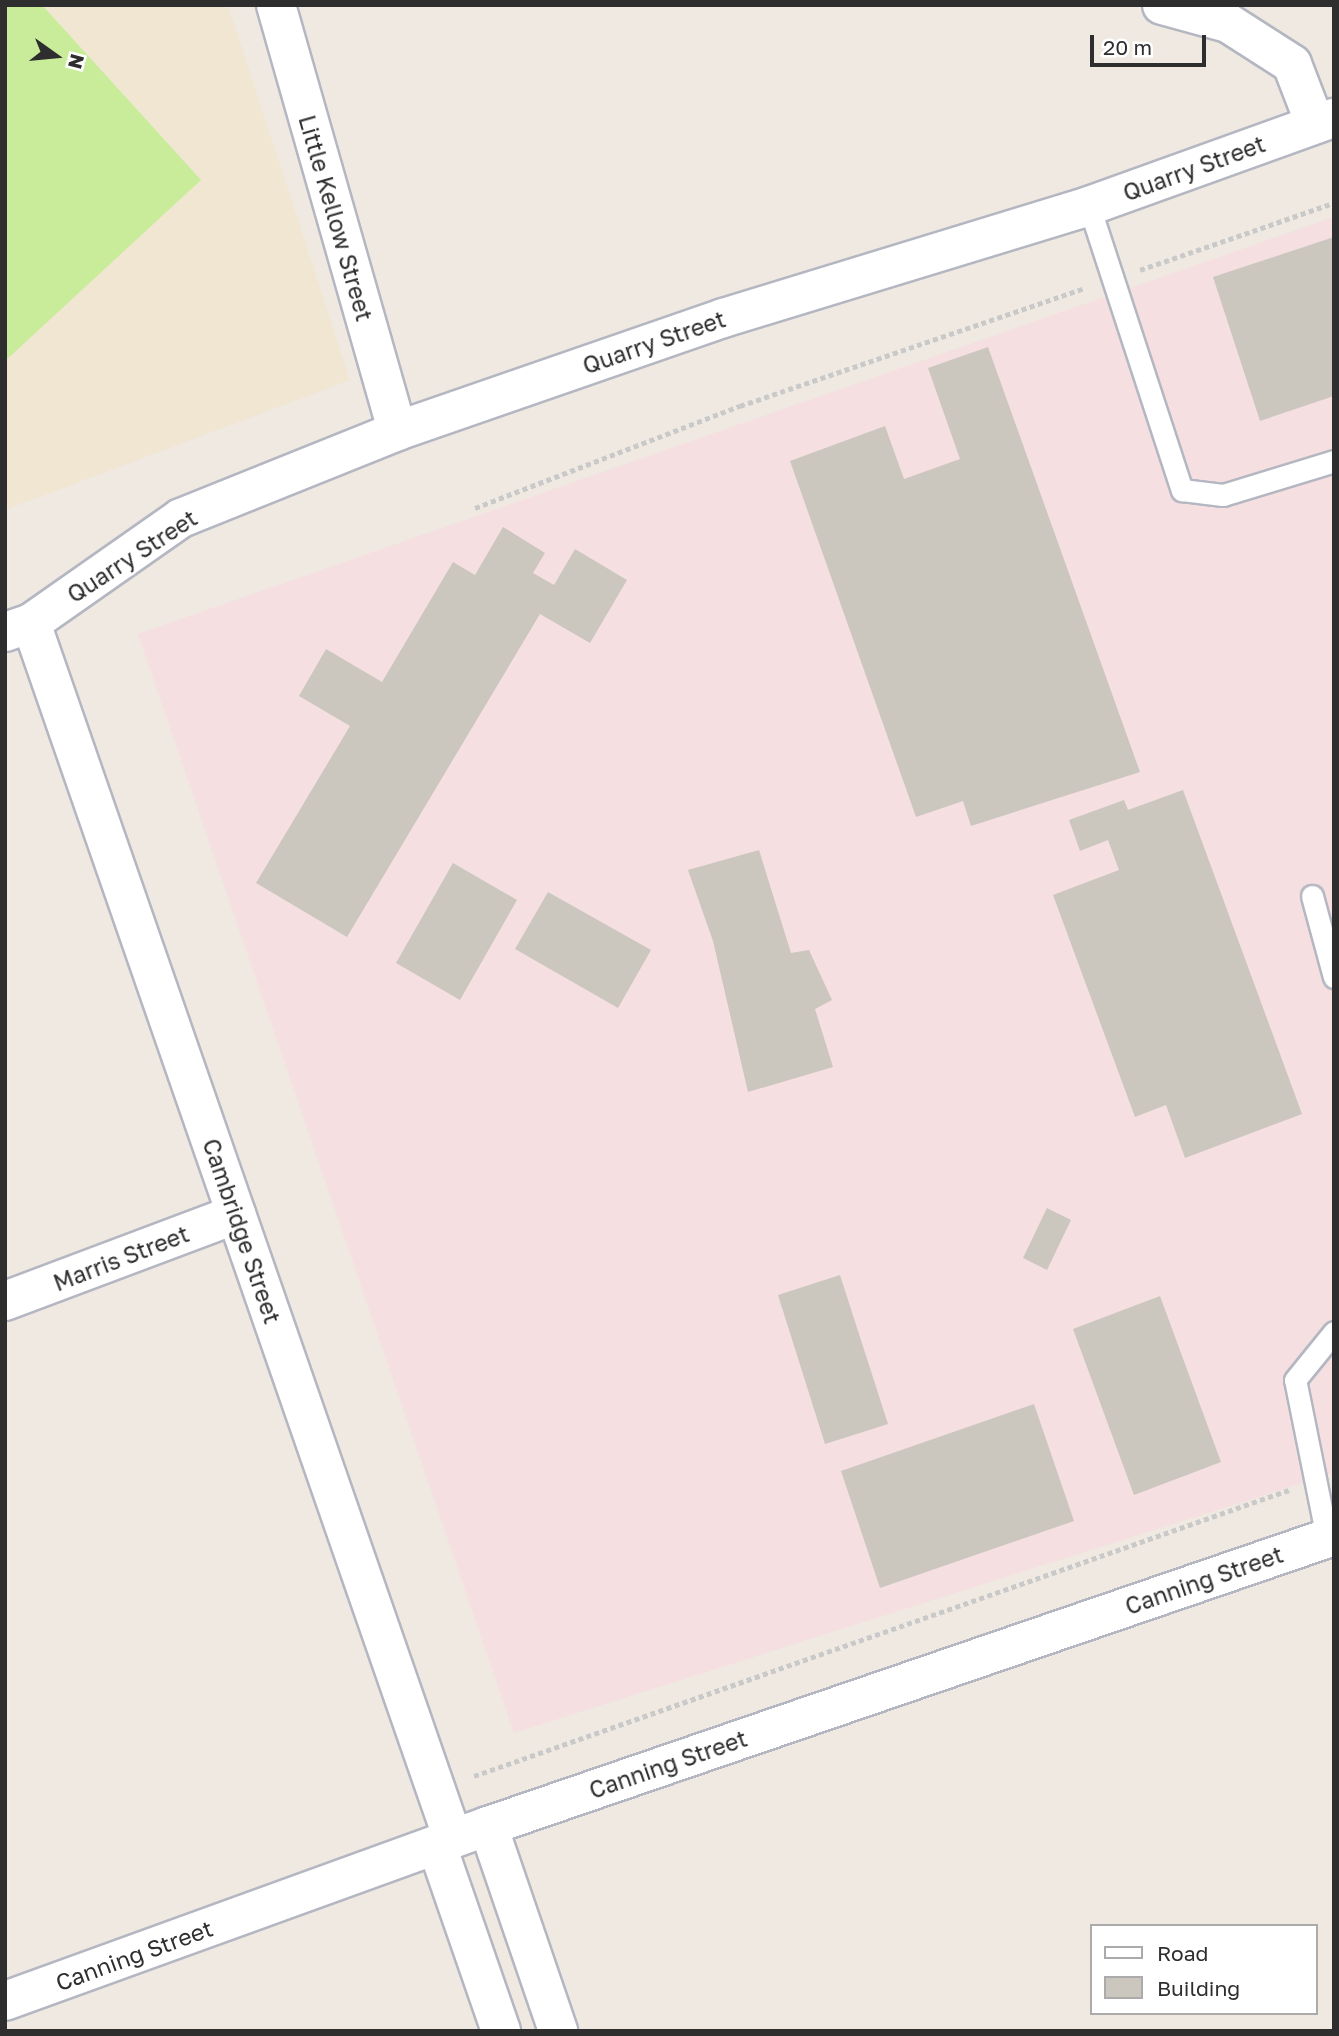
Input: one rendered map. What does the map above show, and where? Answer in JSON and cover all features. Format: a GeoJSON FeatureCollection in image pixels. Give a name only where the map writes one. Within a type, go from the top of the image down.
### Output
{"type":"FeatureCollection","features":[{"type":"Feature","properties":{"kind":"street","name":"Little Kellow Street"},"geometry":{"type":"LineString","coordinates":[[276,5],[397,431]]}},
{"type":"Feature","properties":{"kind":"street"},"geometry":{"type":"LineString","coordinates":[[1162,5],[1228,23],[1292,64],[1324,121]]}},
{"type":"Feature","properties":{"kind":"street","name":"Quarry Street"},"geometry":{"type":"LineString","coordinates":[[18,628],[181,518],[397,431],[723,318],[1089,206],[1324,121]]}},
{"type":"Feature","properties":{"kind":"street","name":"Cambridge Street"},"geometry":{"type":"LineString","coordinates":[[18,628],[236,1214],[459,1837],[502,2031]]}},
{"type":"Feature","properties":{"kind":"street","name":"Marris Street"},"geometry":{"type":"LineString","coordinates":[[5,1301],[236,1214]]}},
{"type":"Feature","properties":{"kind":"street","name":"Canning Street"},"geometry":{"type":"LineString","coordinates":[[5,2001],[459,1837],[1330,1537]]}},
{"type":"Feature","properties":{"kind":"street","name":"Cambridge Street"},"geometry":{"type":"LineString","coordinates":[[459,1837],[558,2031]]}},
{"type":"Feature","properties":{"kind":"lane"},"geometry":{"type":"LineString","coordinates":[[1089,206],[1182,490],[1223,495],[1334,461]]}},
{"type":"Feature","properties":{"kind":"lane"},"geometry":{"type":"LineString","coordinates":[[1312,896],[1334,977]]}},
{"type":"Feature","properties":{"kind":"lane"},"geometry":{"type":"LineString","coordinates":[[1330,1537],[1295,1380],[1334,1332]]}},
{"type":"Feature","properties":{"kind":"path"},"geometry":{"type":"LineString","coordinates":[[475,508],[740,405],[1334,203]]}},
{"type":"Feature","properties":{"kind":"path"},"geometry":{"type":"LineString","coordinates":[[474,1776],[1319,1479]]}},
{"type":"Feature","properties":{"kind":"shaded area"},"geometry":{"type":"Polygon","coordinates":[[[5,5],[228,5],[350,380],[5,510],[5,5]]]}},
{"type":"Feature","properties":{"kind":"shaded area"},"geometry":{"type":"Polygon","coordinates":[[[1334,217],[1334,1473],[514,1733],[138,634],[1334,217]]]}},
{"type":"Feature","properties":{"kind":"green space"},"geometry":{"type":"Polygon","coordinates":[[[5,5],[42,5],[201,180],[5,361],[5,5]]]}},
{"type":"Feature","properties":{"kind":"building"},"geometry":{"type":"Polygon","coordinates":[[[1334,237],[1334,396],[1260,421],[1213,277],[1334,237]]]}},
{"type":"Feature","properties":{"kind":"building"},"geometry":{"type":"Polygon","coordinates":[[[988,347],[1140,772],[971,826],[963,801],[916,817],[790,461],[885,426],[904,479],[960,459],[928,368],[988,347]]]}},
{"type":"Feature","properties":{"kind":"building"},"geometry":{"type":"Polygon","coordinates":[[[503,527],[545,553],[533,573],[554,585],[575,549],[627,580],[590,643],[540,614],[347,937],[256,883],[350,726],[299,696],[326,649],[382,682],[453,562],[475,575],[503,527]]]}},
{"type":"Feature","properties":{"kind":"building"},"geometry":{"type":"Polygon","coordinates":[[[1183,790],[1302,1114],[1185,1158],[1166,1105],[1135,1117],[1053,895],[1119,870],[1108,840],[1080,851],[1069,820],[1124,800],[1128,810],[1183,790]]]}},
{"type":"Feature","properties":{"kind":"building"},"geometry":{"type":"Polygon","coordinates":[[[759,850],[791,953],[809,950],[832,1000],[815,1009],[833,1067],[748,1092],[713,941],[688,870],[759,850]]]}},
{"type":"Feature","properties":{"kind":"building"},"geometry":{"type":"Polygon","coordinates":[[[453,863],[517,900],[460,1000],[396,963],[453,863]]]}},
{"type":"Feature","properties":{"kind":"building"},"geometry":{"type":"Polygon","coordinates":[[[548,892],[651,950],[618,1008],[515,949],[548,892]]]}},
{"type":"Feature","properties":{"kind":"building"},"geometry":{"type":"Polygon","coordinates":[[[1047,1208],[1071,1220],[1047,1270],[1023,1258],[1047,1208]]]}},
{"type":"Feature","properties":{"kind":"building"},"geometry":{"type":"Polygon","coordinates":[[[840,1275],[888,1424],[825,1444],[778,1295],[840,1275]]]}},
{"type":"Feature","properties":{"kind":"building"},"geometry":{"type":"Polygon","coordinates":[[[1160,1296],[1221,1462],[1134,1495],[1073,1329],[1160,1296]]]}},
{"type":"Feature","properties":{"kind":"building"},"geometry":{"type":"Polygon","coordinates":[[[1034,1404],[1074,1521],[880,1588],[841,1471],[1034,1404]]]}}]}
